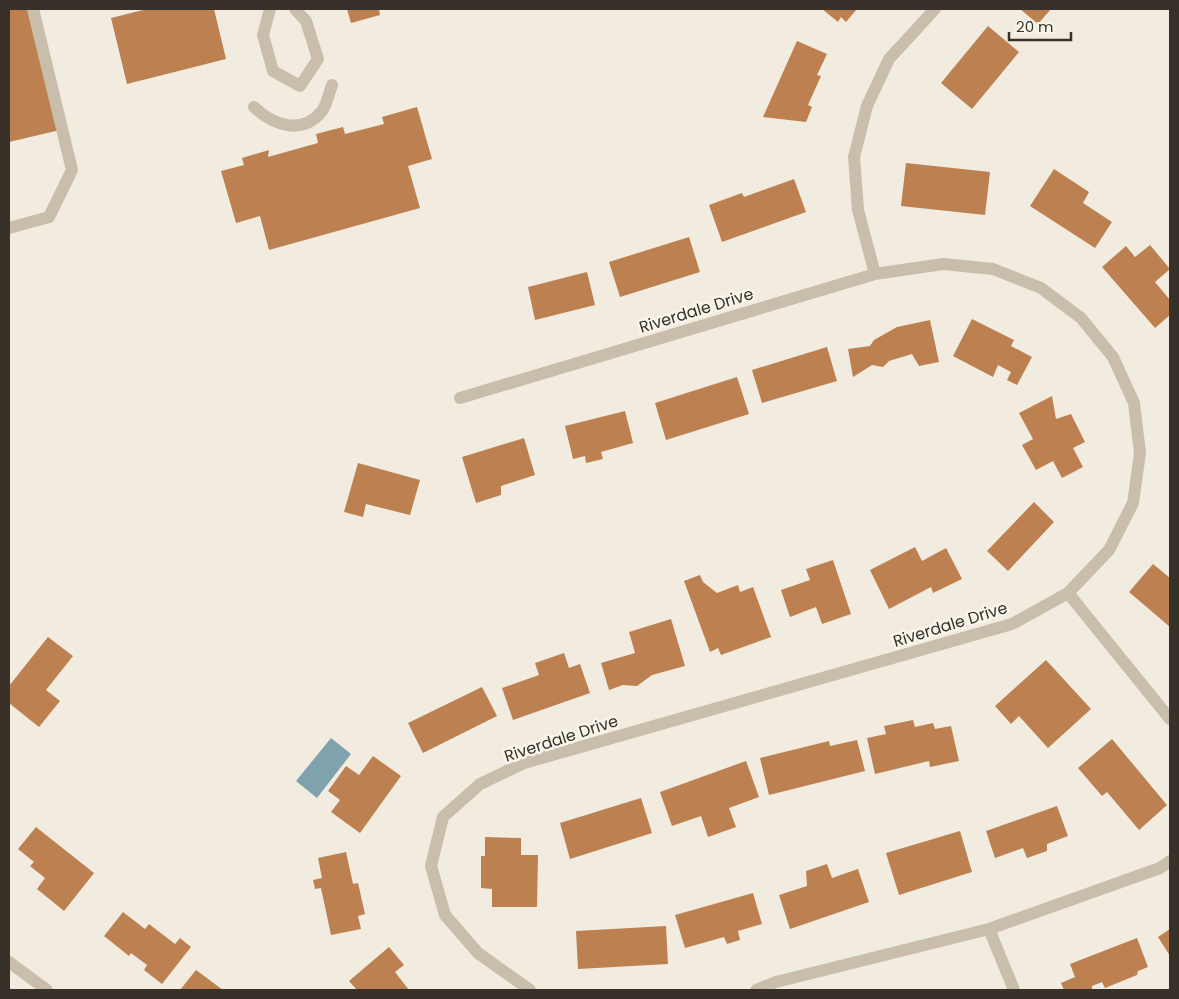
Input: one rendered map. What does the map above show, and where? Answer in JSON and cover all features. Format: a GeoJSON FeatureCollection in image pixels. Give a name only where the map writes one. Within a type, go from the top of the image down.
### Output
{"type":"FeatureCollection","features":[{"type":"Feature","properties":{"kind":"street"},"geometry":{"type":"LineString","coordinates":[[9,228],[49,217],[72,170],[33,9]]}},
{"type":"Feature","properties":{"kind":"street"},"geometry":{"type":"LineString","coordinates":[[270,9],[263,35],[273,71],[300,86],[318,59],[306,21],[295,9]]}},
{"type":"Feature","properties":{"kind":"street"},"geometry":{"type":"LineString","coordinates":[[875,274],[858,210],[854,157],[867,106],[889,58],[935,9]]}},
{"type":"Feature","properties":{"kind":"street"},"geometry":{"type":"LineString","coordinates":[[254,107],[262,115],[274,122],[291,126],[308,122],[322,110],[332,85]]}},
{"type":"Feature","properties":{"kind":"street","name":"Riverdale Drive"},"geometry":{"type":"LineString","coordinates":[[460,398],[875,274],[943,264],[993,269],[1041,288],[1081,318],[1113,357],[1134,403],[1140,453],[1133,503],[1109,550],[1068,593],[1012,624],[524,763],[480,784],[443,817],[432,866],[446,915],[478,953],[530,990]]}},
{"type":"Feature","properties":{"kind":"street"},"geometry":{"type":"LineString","coordinates":[[1068,593],[1170,719]]}},
{"type":"Feature","properties":{"kind":"street"},"geometry":{"type":"LineString","coordinates":[[756,990],[776,982],[989,929],[1160,868],[1170,861]]}},
{"type":"Feature","properties":{"kind":"street"},"geometry":{"type":"LineString","coordinates":[[989,929],[1014,990]]}},
{"type":"Feature","properties":{"kind":"street"},"geometry":{"type":"LineString","coordinates":[[9,962],[47,990]]}},
{"type":"Feature","properties":{"kind":"water"},"geometry":{"type":"Polygon","coordinates":[[[331,738],[351,754],[317,798],[296,781],[331,738]]]}},
{"type":"Feature","properties":{"kind":"building"},"geometry":{"type":"Polygon","coordinates":[[[9,9],[31,9],[60,130],[9,142],[9,9]]]}},
{"type":"Feature","properties":{"kind":"building"},"geometry":{"type":"Polygon","coordinates":[[[147,9],[214,9],[226,59],[127,84],[111,18],[147,9]]]}},
{"type":"Feature","properties":{"kind":"building"},"geometry":{"type":"Polygon","coordinates":[[[347,9],[379,9],[380,15],[351,23],[347,9]]]}},
{"type":"Feature","properties":{"kind":"building"},"geometry":{"type":"Polygon","coordinates":[[[822,9],[857,9],[846,22],[841,17],[838,22],[822,9]]]}},
{"type":"Feature","properties":{"kind":"building"},"geometry":{"type":"Polygon","coordinates":[[[1020,9],[1051,9],[1038,24],[1020,9]]]}},
{"type":"Feature","properties":{"kind":"building"},"geometry":{"type":"Polygon","coordinates":[[[988,26],[1019,52],[972,109],[941,83],[988,26]]]}},
{"type":"Feature","properties":{"kind":"building"},"geometry":{"type":"Polygon","coordinates":[[[797,41],[827,54],[817,75],[821,76],[808,105],[812,107],[806,122],[763,117],[797,41]]]}},
{"type":"Feature","properties":{"kind":"building"},"geometry":{"type":"Polygon","coordinates":[[[417,107],[432,159],[408,166],[420,208],[269,250],[260,216],[236,223],[221,171],[244,165],[242,158],[269,150],[268,157],[318,143],[316,134],[343,127],[345,134],[384,124],[382,117],[417,107]]]}},
{"type":"Feature","properties":{"kind":"building"},"geometry":{"type":"Polygon","coordinates":[[[906,163],[990,172],[985,215],[901,206],[906,163]]]}},
{"type":"Feature","properties":{"kind":"building"},"geometry":{"type":"Polygon","coordinates":[[[1054,169],[1089,192],[1083,203],[1112,222],[1095,248],[1030,206],[1054,169]]]}},
{"type":"Feature","properties":{"kind":"building"},"geometry":{"type":"Polygon","coordinates":[[[794,179],[806,212],[722,242],[709,205],[742,193],[744,197],[794,179]]]}},
{"type":"Feature","properties":{"kind":"building"},"geometry":{"type":"Polygon","coordinates":[[[689,237],[700,272],[620,297],[609,262],[689,237]]]}},
{"type":"Feature","properties":{"kind":"building"},"geometry":{"type":"Polygon","coordinates":[[[1150,245],[1170,269],[1155,282],[1170,300],[1170,315],[1155,328],[1102,267],[1126,246],[1135,257],[1150,245]]]}},
{"type":"Feature","properties":{"kind":"building"},"geometry":{"type":"Polygon","coordinates":[[[587,272],[595,305],[535,320],[528,287],[587,272]]]}},
{"type":"Feature","properties":{"kind":"building"},"geometry":{"type":"Polygon","coordinates":[[[972,319],[1014,340],[1011,346],[1032,357],[1017,385],[1007,380],[1011,372],[998,365],[993,377],[953,356],[972,319]]]}},
{"type":"Feature","properties":{"kind":"building"},"geometry":{"type":"Polygon","coordinates":[[[930,320],[939,362],[919,366],[912,354],[889,361],[883,367],[872,365],[853,377],[848,349],[870,346],[874,340],[897,327],[930,320]]]}},
{"type":"Feature","properties":{"kind":"building"},"geometry":{"type":"Polygon","coordinates":[[[827,347],[837,381],[762,403],[752,370],[827,347]]]}},
{"type":"Feature","properties":{"kind":"building"},"geometry":{"type":"Polygon","coordinates":[[[737,377],[749,414],[666,440],[655,403],[737,377]]]}},
{"type":"Feature","properties":{"kind":"building"},"geometry":{"type":"Polygon","coordinates":[[[1052,396],[1056,419],[1071,414],[1085,442],[1073,448],[1083,467],[1062,478],[1053,461],[1036,470],[1022,445],[1033,439],[1019,413],[1052,396]]]}},
{"type":"Feature","properties":{"kind":"building"},"geometry":{"type":"Polygon","coordinates":[[[625,411],[633,443],[601,452],[603,459],[586,463],[585,456],[573,459],[565,426],[625,411]]]}},
{"type":"Feature","properties":{"kind":"building"},"geometry":{"type":"Polygon","coordinates":[[[524,438],[535,475],[501,486],[501,495],[476,503],[462,457],[524,438]]]}},
{"type":"Feature","properties":{"kind":"building"},"geometry":{"type":"Polygon","coordinates":[[[358,463],[420,480],[410,515],[366,504],[363,517],[344,512],[358,463]]]}},
{"type":"Feature","properties":{"kind":"building"},"geometry":{"type":"Polygon","coordinates":[[[1034,502],[1054,522],[1008,571],[987,551],[1034,502]]]}},
{"type":"Feature","properties":{"kind":"building"},"geometry":{"type":"Polygon","coordinates":[[[915,547],[922,561],[946,548],[962,579],[933,593],[931,587],[889,609],[870,570],[915,547]]]}},
{"type":"Feature","properties":{"kind":"building"},"geometry":{"type":"Polygon","coordinates":[[[833,560],[851,614],[822,624],[816,607],[790,617],[781,590],[810,580],[806,569],[833,560]]]}},
{"type":"Feature","properties":{"kind":"building"},"geometry":{"type":"Polygon","coordinates":[[[1153,564],[1170,578],[1170,627],[1129,592],[1153,564]]]}},
{"type":"Feature","properties":{"kind":"building"},"geometry":{"type":"Polygon","coordinates":[[[700,575],[703,582],[717,593],[738,585],[740,592],[753,587],[771,637],[721,655],[718,648],[710,652],[684,581],[700,575]]]}},
{"type":"Feature","properties":{"kind":"building"},"geometry":{"type":"Polygon","coordinates":[[[671,619],[685,666],[652,675],[637,686],[623,685],[609,690],[601,663],[635,653],[629,632],[671,619]]]}},
{"type":"Feature","properties":{"kind":"building"},"geometry":{"type":"Polygon","coordinates":[[[48,637],[73,656],[46,690],[60,701],[39,727],[9,703],[9,686],[48,637]]]}},
{"type":"Feature","properties":{"kind":"building"},"geometry":{"type":"Polygon","coordinates":[[[564,653],[569,668],[580,664],[590,693],[513,720],[502,688],[539,675],[535,663],[564,653]]]}},
{"type":"Feature","properties":{"kind":"building"},"geometry":{"type":"Polygon","coordinates":[[[1046,660],[1091,709],[1048,748],[1019,716],[1011,724],[995,706],[1046,660]]]}},
{"type":"Feature","properties":{"kind":"building"},"geometry":{"type":"Polygon","coordinates":[[[482,687],[497,716],[423,753],[408,723],[482,687]]]}},
{"type":"Feature","properties":{"kind":"building"},"geometry":{"type":"Polygon","coordinates":[[[913,720],[915,727],[933,723],[935,729],[951,726],[959,761],[930,767],[929,761],[875,774],[867,738],[886,734],[884,726],[913,720]]]}},
{"type":"Feature","properties":{"kind":"building"},"geometry":{"type":"Polygon","coordinates":[[[1112,739],[1167,805],[1139,830],[1107,792],[1102,796],[1078,768],[1112,739]]]}},
{"type":"Feature","properties":{"kind":"building"},"geometry":{"type":"Polygon","coordinates":[[[857,740],[865,771],[769,795],[760,758],[829,741],[830,746],[857,740]]]}},
{"type":"Feature","properties":{"kind":"building"},"geometry":{"type":"Polygon","coordinates":[[[373,756],[401,776],[360,833],[331,812],[340,800],[328,791],[346,766],[359,775],[373,756]]]}},
{"type":"Feature","properties":{"kind":"building"},"geometry":{"type":"Polygon","coordinates":[[[746,761],[759,797],[729,808],[736,827],[708,837],[701,816],[672,826],[660,792],[746,761]]]}},
{"type":"Feature","properties":{"kind":"building"},"geometry":{"type":"Polygon","coordinates":[[[641,798],[652,833],[570,859],[560,823],[641,798]]]}},
{"type":"Feature","properties":{"kind":"building"},"geometry":{"type":"Polygon","coordinates":[[[1057,806],[1068,836],[1047,844],[1047,851],[1027,858],[1023,848],[995,858],[986,831],[1057,806]]]}},
{"type":"Feature","properties":{"kind":"building"},"geometry":{"type":"Polygon","coordinates":[[[36,827],[94,873],[64,911],[37,889],[45,878],[30,866],[34,862],[18,849],[36,827]]]}},
{"type":"Feature","properties":{"kind":"building"},"geometry":{"type":"Polygon","coordinates":[[[960,831],[972,872],[899,895],[886,853],[960,831]]]}},
{"type":"Feature","properties":{"kind":"building"},"geometry":{"type":"Polygon","coordinates":[[[485,837],[521,838],[521,855],[538,855],[537,907],[492,907],[492,889],[481,888],[481,856],[485,856],[485,837]]]}},
{"type":"Feature","properties":{"kind":"building"},"geometry":{"type":"Polygon","coordinates":[[[346,852],[353,884],[358,883],[365,914],[358,916],[361,929],[331,935],[321,888],[315,889],[313,880],[322,878],[318,858],[346,852]]]}},
{"type":"Feature","properties":{"kind":"building"},"geometry":{"type":"Polygon","coordinates":[[[827,864],[832,878],[858,869],[869,902],[790,929],[779,895],[807,886],[806,871],[827,864]]]}},
{"type":"Feature","properties":{"kind":"building"},"geometry":{"type":"Polygon","coordinates":[[[753,893],[762,924],[738,931],[740,940],[727,944],[724,937],[685,948],[675,915],[753,893]]]}},
{"type":"Feature","properties":{"kind":"building"},"geometry":{"type":"Polygon","coordinates":[[[123,912],[145,929],[149,924],[175,944],[180,938],[191,947],[162,984],[144,970],[147,965],[131,953],[129,956],[104,936],[123,912]]]}},
{"type":"Feature","properties":{"kind":"building"},"geometry":{"type":"Polygon","coordinates":[[[666,926],[668,964],[578,969],[576,931],[666,926]]]}},
{"type":"Feature","properties":{"kind":"building"},"geometry":{"type":"Polygon","coordinates":[[[1170,929],[1170,956],[1158,937],[1170,929]]]}},
{"type":"Feature","properties":{"kind":"building"},"geometry":{"type":"Polygon","coordinates":[[[1137,938],[1148,967],[1138,971],[1137,975],[1105,988],[1102,982],[1092,986],[1092,990],[1064,990],[1061,983],[1075,977],[1070,964],[1137,938]]]}},
{"type":"Feature","properties":{"kind":"building"},"geometry":{"type":"Polygon","coordinates":[[[389,947],[404,965],[395,972],[409,990],[357,990],[349,981],[389,947]]]}},
{"type":"Feature","properties":{"kind":"building"},"geometry":{"type":"Polygon","coordinates":[[[196,970],[223,990],[180,990],[196,970]]]}}]}
